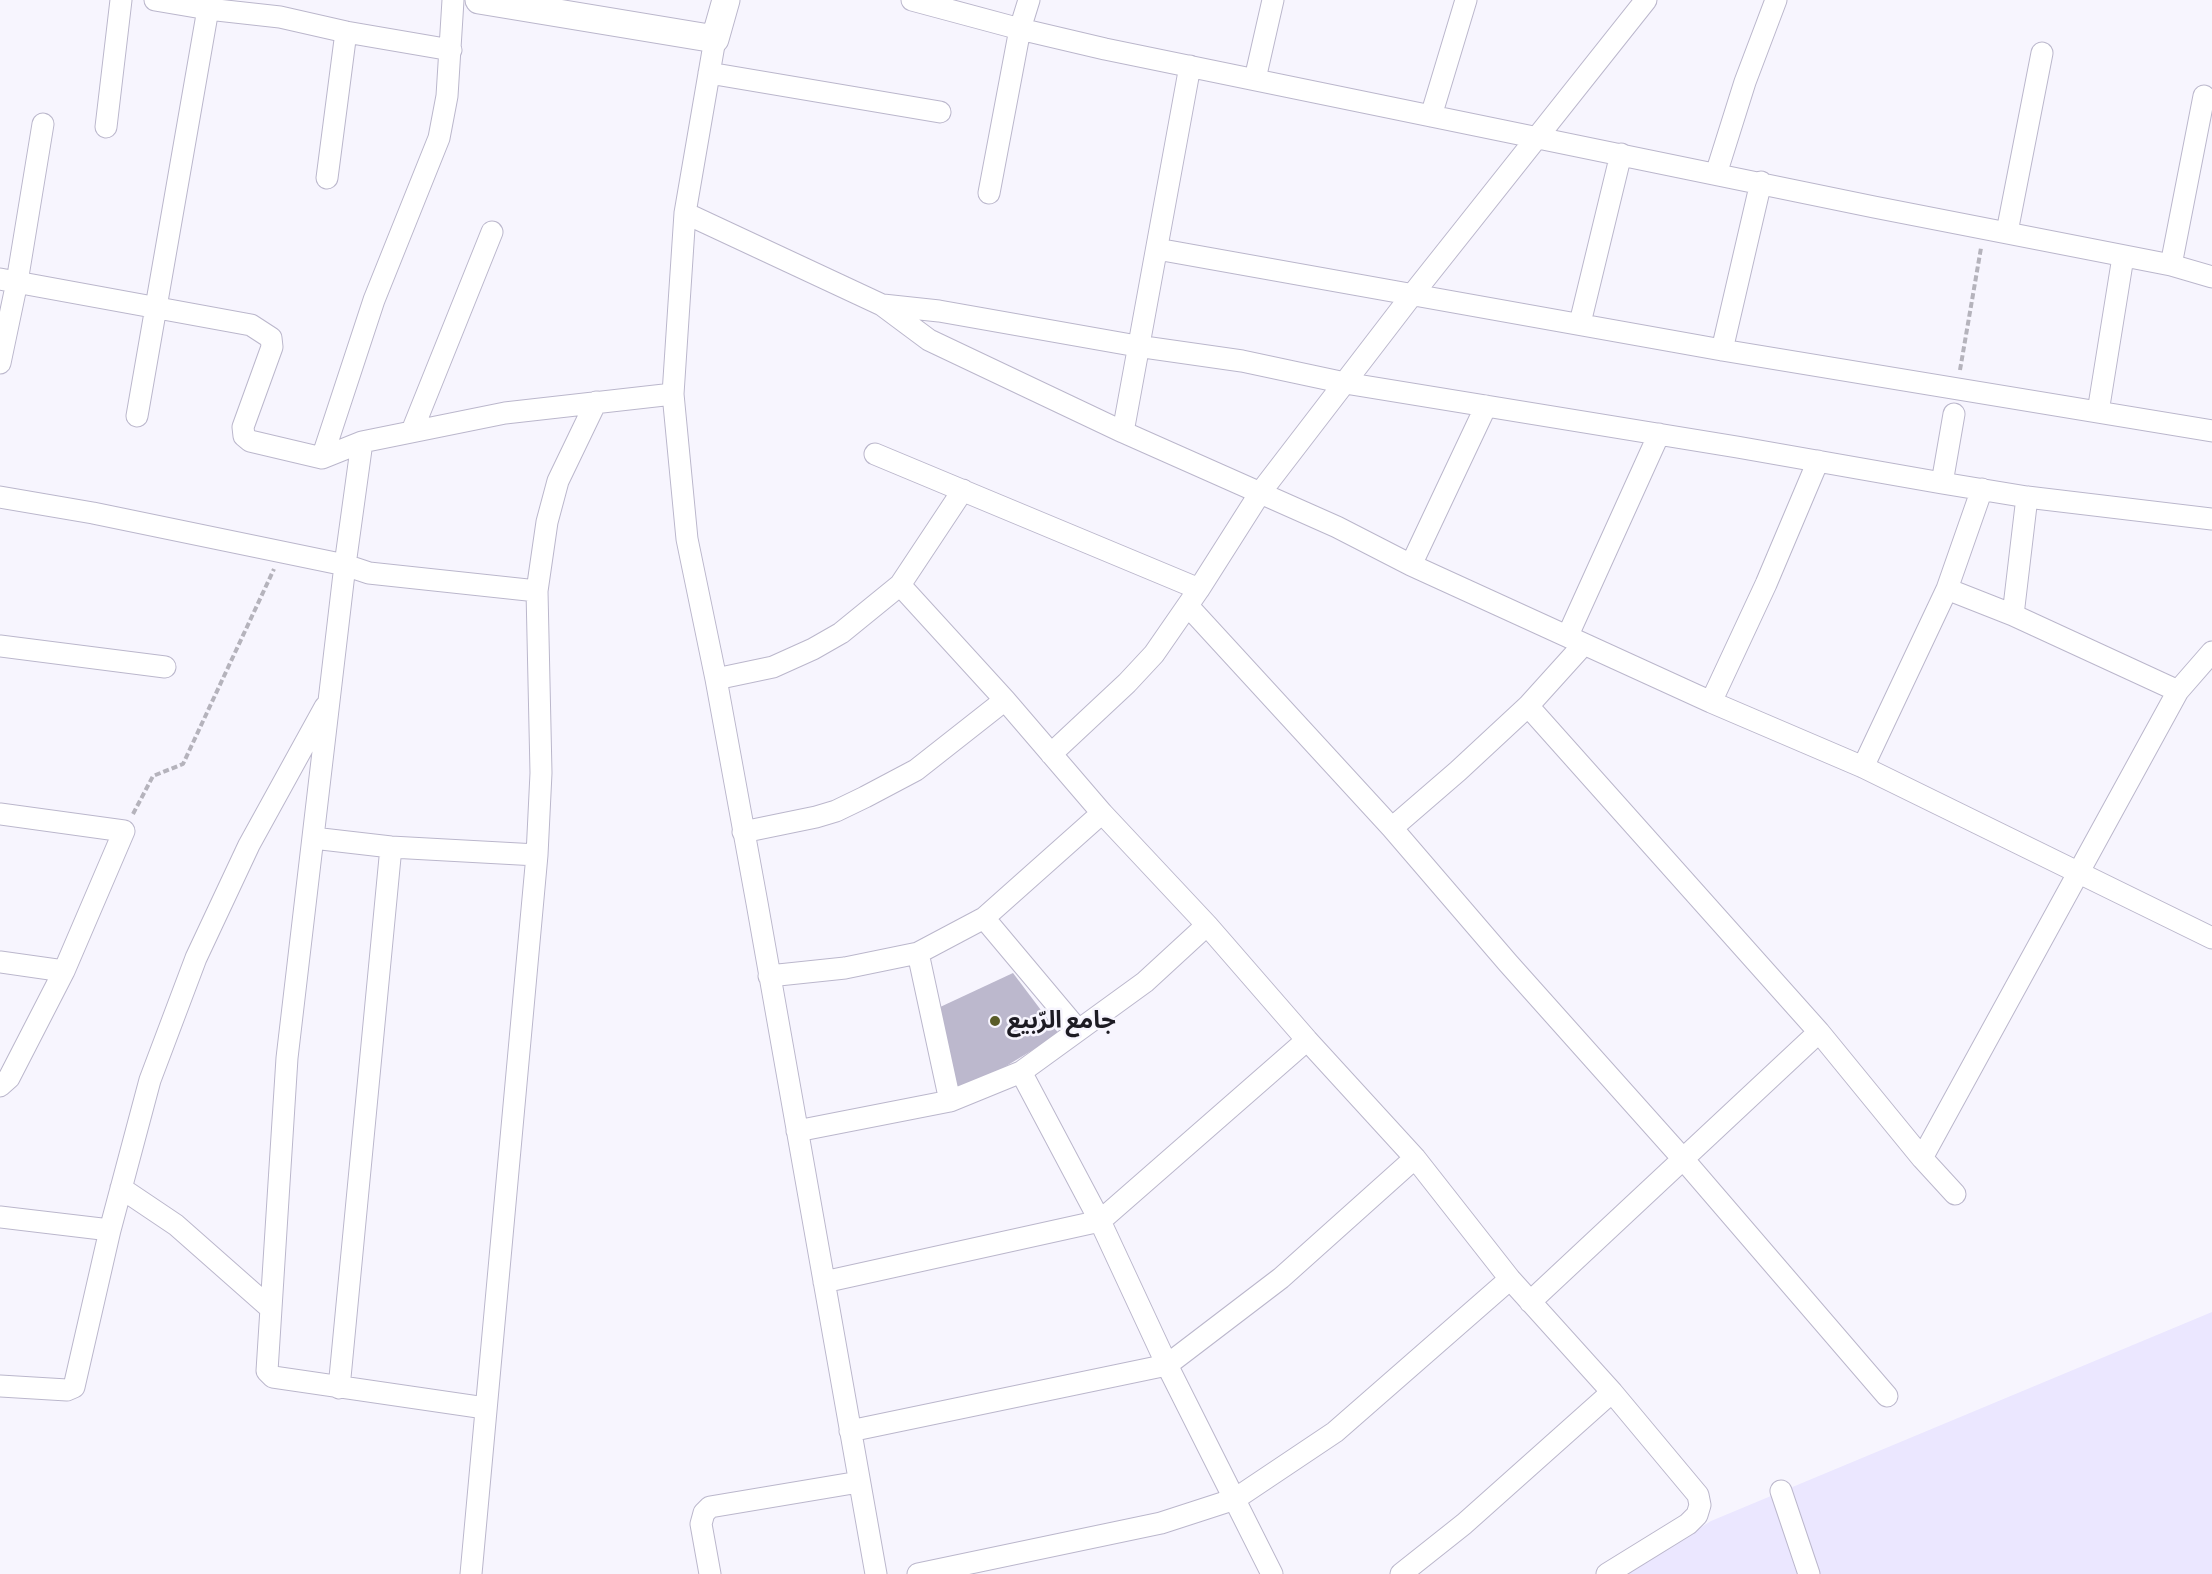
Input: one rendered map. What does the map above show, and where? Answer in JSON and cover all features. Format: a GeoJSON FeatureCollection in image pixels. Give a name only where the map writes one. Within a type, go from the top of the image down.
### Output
{"type":"FeatureCollection","features":[{"type":"Feature","properties":{"kind":"street"},"geometry":{"type":"LineString","coordinates":[[105,127],[121,0]]}},
{"type":"Feature","properties":{"kind":"street"},"geometry":{"type":"LineString","coordinates":[[155,0],[280,17],[346,32],[451,50]]}},
{"type":"Feature","properties":{"kind":"street"},"geometry":{"type":"LineString","coordinates":[[322,458],[375,300],[439,138],[447,96],[453,0]]}},
{"type":"Feature","properties":{"kind":"street"},"geometry":{"type":"LineString","coordinates":[[479,0],[716,39]]}},
{"type":"Feature","properties":{"kind":"street"},"geometry":{"type":"LineString","coordinates":[[726,0],[716,39],[685,213],[674,394],[687,539],[716,679],[876,1574]]}},
{"type":"Feature","properties":{"kind":"street"},"geometry":{"type":"LineString","coordinates":[[912,0],[1105,49],[2171,265],[2212,277]]}},
{"type":"Feature","properties":{"kind":"street"},"geometry":{"type":"LineString","coordinates":[[989,193],[1020,29],[1029,0]]}},
{"type":"Feature","properties":{"kind":"street"},"geometry":{"type":"LineString","coordinates":[[1255,79],[1273,0]]}},
{"type":"Feature","properties":{"kind":"street"},"geometry":{"type":"LineString","coordinates":[[1431,116],[1466,0]]}},
{"type":"Feature","properties":{"kind":"street"},"geometry":{"type":"LineString","coordinates":[[1051,754],[1127,683],[1154,654],[1194,597],[1260,494],[1412,295],[1646,0]]}},
{"type":"Feature","properties":{"kind":"street"},"geometry":{"type":"LineString","coordinates":[[1716,174],[1745,82],[1776,0]]}},
{"type":"Feature","properties":{"kind":"street"},"geometry":{"type":"LineString","coordinates":[[137,416],[208,9]]}},
{"type":"Feature","properties":{"kind":"street"},"geometry":{"type":"LineString","coordinates":[[327,178],[346,32]]}},
{"type":"Feature","properties":{"kind":"street"},"geometry":{"type":"LineString","coordinates":[[2007,232],[2042,53]]}},
{"type":"Feature","properties":{"kind":"street"},"geometry":{"type":"LineString","coordinates":[[1123,432],[1137,345],[1190,66]]}},
{"type":"Feature","properties":{"kind":"street"},"geometry":{"type":"LineString","coordinates":[[710,73],[940,112]]}},
{"type":"Feature","properties":{"kind":"street"},"geometry":{"type":"LineString","coordinates":[[2171,265],[2204,96]]}},
{"type":"Feature","properties":{"kind":"street"},"geometry":{"type":"LineString","coordinates":[[0,363],[9,280],[43,124]]}},
{"type":"Feature","properties":{"kind":"street"},"geometry":{"type":"LineString","coordinates":[[1580,323],[1621,154]]}},
{"type":"Feature","properties":{"kind":"street"},"geometry":{"type":"LineString","coordinates":[[1722,350],[1761,182]]}},
{"type":"Feature","properties":{"kind":"street"},"geometry":{"type":"LineString","coordinates":[[685,213],[882,305],[929,340],[1123,432],[1337,527],[1411,565],[1711,702],[1863,767],[2212,938]]}},
{"type":"Feature","properties":{"kind":"street"},"geometry":{"type":"LineString","coordinates":[[412,431],[492,232]]}},
{"type":"Feature","properties":{"kind":"street"},"geometry":{"type":"LineString","coordinates":[[1157,249],[1722,350],[2212,431]]}},
{"type":"Feature","properties":{"kind":"street"},"geometry":{"type":"LineString","coordinates":[[2098,412],[2123,257]]}},
{"type":"Feature","properties":{"kind":"street"},"geometry":{"type":"LineString","coordinates":[[9,280],[251,325],[263,331],[271,338],[272,347],[243,427],[244,436],[250,441],[322,458],[362,442],[505,413],[674,394]]}},
{"type":"Feature","properties":{"kind":"street"},"geometry":{"type":"LineString","coordinates":[[882,305],[939,311],[1242,361],[1345,382],[2027,497],[2212,519]]}},
{"type":"Feature","properties":{"kind":"street"},"geometry":{"type":"LineString","coordinates":[[471,1574],[537,855],[541,773],[537,591],[547,522],[558,481],[596,402]]}},
{"type":"Feature","properties":{"kind":"street"},"geometry":{"type":"LineString","coordinates":[[1411,565],[1486,406]]}},
{"type":"Feature","properties":{"kind":"street"},"geometry":{"type":"LineString","coordinates":[[1942,483],[1954,414]]}},
{"type":"Feature","properties":{"kind":"street"},"geometry":{"type":"LineString","coordinates":[[1392,828],[1528,706],[1576,640],[1659,435]]}},
{"type":"Feature","properties":{"kind":"street"},"geometry":{"type":"LineString","coordinates":[[362,442],[345,566],[287,1058],[267,1371],[269,1375],[339,1388],[485,1408]]}},
{"type":"Feature","properties":{"kind":"street"},"geometry":{"type":"LineString","coordinates":[[875,454],[963,490],[1194,597],[1508,963],[1684,1160],[1887,1396]]}},
{"type":"Feature","properties":{"kind":"street"},"geometry":{"type":"LineString","coordinates":[[1711,702],[1766,584],[1818,461]]}},
{"type":"Feature","properties":{"kind":"street"},"geometry":{"type":"LineString","coordinates":[[1863,767],[1947,589],[1982,489]]}},
{"type":"Feature","properties":{"kind":"street"},"geometry":{"type":"LineString","coordinates":[[716,679],[772,667],[813,649],[841,633],[900,585],[963,490]]}},
{"type":"Feature","properties":{"kind":"street"},"geometry":{"type":"LineString","coordinates":[[0,497],[93,513],[282,552],[369,573],[537,591]]}},
{"type":"Feature","properties":{"kind":"street"},"geometry":{"type":"LineString","coordinates":[[2013,615],[2027,497]]}},
{"type":"Feature","properties":{"kind":"street"},"geometry":{"type":"LineString","coordinates":[[900,585],[1005,700],[1102,813],[1207,925],[1307,1041],[1415,1158],[1530,1302],[1612,1392],[1698,1495],[1700,1505],[1697,1515],[1688,1524],[1607,1574]]}},
{"type":"Feature","properties":{"kind":"street"},"geometry":{"type":"LineString","coordinates":[[1947,589],[2013,615],[2178,691]]}},
{"type":"Feature","properties":{"kind":"street"},"geometry":{"type":"LineString","coordinates":[[0,646],[165,667]]}},
{"type":"Feature","properties":{"kind":"street"},"geometry":{"type":"LineString","coordinates":[[1922,1158],[2178,691],[2212,652]]}},
{"type":"Feature","properties":{"kind":"street"},"geometry":{"type":"LineString","coordinates":[[0,1386],[67,1390],[74,1387],[110,1230],[150,1080],[196,958],[249,845],[329,699]]}},
{"type":"Feature","properties":{"kind":"street"},"geometry":{"type":"LineString","coordinates":[[743,832],[816,817],[836,811],[866,797],[916,770],[1005,700]]}},
{"type":"Feature","properties":{"kind":"street"},"geometry":{"type":"LineString","coordinates":[[1528,706],[1819,1032],[1922,1158],[1955,1194]]}},
{"type":"Feature","properties":{"kind":"street"},"geometry":{"type":"LineString","coordinates":[[769,976],[844,968],[918,952],[984,918],[1102,813]]}},
{"type":"Feature","properties":{"kind":"street"},"geometry":{"type":"LineString","coordinates":[[0,814],[124,831],[64,971],[9,1078],[0,1086]]}},
{"type":"Feature","properties":{"kind":"street"},"geometry":{"type":"LineString","coordinates":[[313,838],[391,847],[537,855]]}},
{"type":"Feature","properties":{"kind":"street"},"geometry":{"type":"LineString","coordinates":[[339,1388],[391,847]]}},
{"type":"Feature","properties":{"kind":"street"},"geometry":{"type":"LineString","coordinates":[[984,918],[1078,1030]]}},
{"type":"Feature","properties":{"kind":"street"},"geometry":{"type":"LineString","coordinates":[[797,1131],[951,1101],[1021,1072],[1144,982],[1207,925]]}},
{"type":"Feature","properties":{"kind":"street"},"geometry":{"type":"LineString","coordinates":[[918,952],[951,1101]]}},
{"type":"Feature","properties":{"kind":"street"},"geometry":{"type":"LineString","coordinates":[[0,962],[64,971]]}},
{"type":"Feature","properties":{"kind":"street"},"geometry":{"type":"LineString","coordinates":[[1530,1302],[1819,1032]]}},
{"type":"Feature","properties":{"kind":"street"},"geometry":{"type":"LineString","coordinates":[[824,1282],[1100,1221],[1307,1041]]}},
{"type":"Feature","properties":{"kind":"street"},"geometry":{"type":"LineString","coordinates":[[1021,1072],[1100,1221],[1167,1365],[1272,1574]]}},
{"type":"Feature","properties":{"kind":"street"},"geometry":{"type":"LineString","coordinates":[[850,1431],[1167,1365],[1281,1278],[1415,1158]]}},
{"type":"Feature","properties":{"kind":"street"},"geometry":{"type":"LineString","coordinates":[[121,1188],[176,1225],[270,1308]]}},
{"type":"Feature","properties":{"kind":"street"},"geometry":{"type":"LineString","coordinates":[[0,1217],[110,1230]]}},
{"type":"Feature","properties":{"kind":"street"},"geometry":{"type":"LineString","coordinates":[[918,1574],[1161,1523],[1235,1499],[1335,1432],[1510,1278]]}},
{"type":"Feature","properties":{"kind":"street"},"geometry":{"type":"LineString","coordinates":[[1401,1574],[1464,1524],[1612,1392]]}},
{"type":"Feature","properties":{"kind":"street"},"geometry":{"type":"LineString","coordinates":[[710,1574],[701,1524],[705,1513],[711,1508],[860,1482]]}},
{"type":"Feature","properties":{"kind":"street"},"geometry":{"type":"LineString","coordinates":[[1781,1491],[1809,1574]]}},
{"type":"Feature","properties":{"kind":"path"},"geometry":{"type":"LineString","coordinates":[[1957,389],[1985,228]]}},
{"type":"Feature","properties":{"kind":"path"},"geometry":{"type":"LineString","coordinates":[[124,831],[153,776],[183,764],[282,552]]}},
{"type":"Feature","properties":{"kind":"shaded area"},"geometry":{"type":"Polygon","coordinates":[[[2212,1312],[2212,1574],[1627,1574],[1711,1521],[2212,1312]]]}},
{"type":"Feature","properties":{"kind":"building","name":"جامع الرّبيع"},"geometry":{"type":"Polygon","coordinates":[[[1013,973],[1059,1034],[960,1094],[938,1008],[1013,973]]]}},
{"type":"Feature","properties":{"kind":"place","name":"جامع الرّبيع"},"geometry":{"type":"Point","coordinates":[995,1021]}}]}
